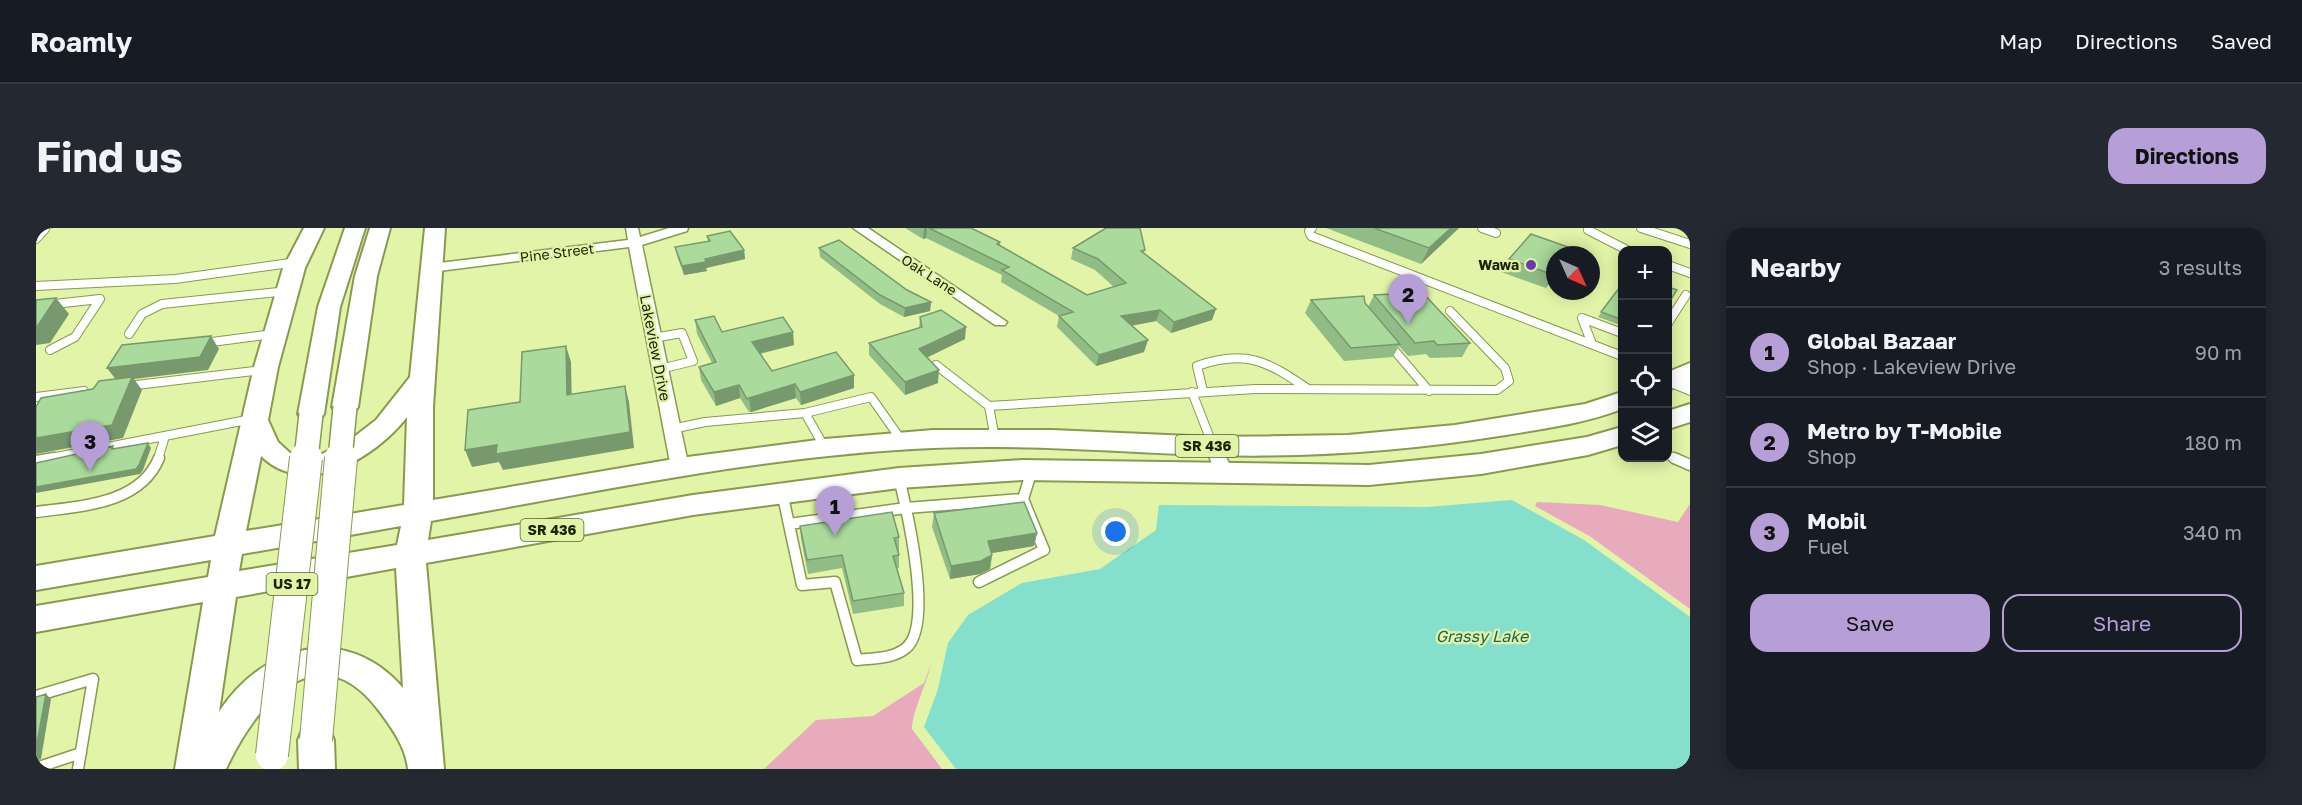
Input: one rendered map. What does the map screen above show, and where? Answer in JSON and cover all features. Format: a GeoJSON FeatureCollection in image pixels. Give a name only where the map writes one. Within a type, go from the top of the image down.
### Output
{"type":"FeatureCollection","features":[{"type":"Feature","properties":{"kind":"main road"},"geometry":{"type":"LineString","coordinates":[[193,769],[220,587],[254,418],[265,370],[297,262],[314,228]]}},
{"type":"Feature","properties":{"kind":"main road","name":"US 17"},"geometry":{"type":"LineString","coordinates":[[272,762],[311,414],[329,307],[355,228]]}},
{"type":"Feature","properties":{"kind":"main road","name":"US 17"},"geometry":{"type":"LineString","coordinates":[[316,755],[345,407],[366,276],[380,228]]}},
{"type":"Feature","properties":{"kind":"main road"},"geometry":{"type":"LineString","coordinates":[[425,761],[410,555],[418,514],[422,378],[435,228]]}},
{"type":"Feature","properties":{"kind":"main road"},"geometry":{"type":"LineString","coordinates":[[254,418],[267,447],[278,458],[305,467],[322,464],[353,451],[368,441],[385,426],[422,378]]}},
{"type":"Feature","properties":{"kind":"main road","name":"SR 436"},"geometry":{"type":"LineString","coordinates":[[36,578],[680,468],[825,448],[933,439],[1213,446],[1348,444],[1455,434],[1589,412],[1618,402]]}},
{"type":"Feature","properties":{"kind":"main road"},"geometry":{"type":"LineString","coordinates":[[1672,420],[1690,412]]}},
{"type":"Feature","properties":{"kind":"main road","name":"SR 436"},"geometry":{"type":"LineString","coordinates":[[36,619],[782,492],[899,478],[1032,470],[1369,475],[1481,464],[1588,446],[1618,437]]}},
{"type":"Feature","properties":{"kind":"main road"},"geometry":{"type":"LineString","coordinates":[[208,769],[236,716],[265,681],[307,663],[330,660],[345,662],[368,675],[398,706],[425,761]]}},
{"type":"Feature","properties":{"kind":"street","name":"Pine Street"},"geometry":{"type":"LineString","coordinates":[[431,268],[682,228]]}},
{"type":"Feature","properties":{"kind":"street","name":"Oak Lane"},"geometry":{"type":"LineString","coordinates":[[859,228],[1000,322]]}},
{"type":"Feature","properties":{"kind":"street","name":"Lakeview Drive"},"geometry":{"type":"LineString","coordinates":[[633,236],[680,468]]}},
{"type":"Feature","properties":{"kind":"street"},"geometry":{"type":"LineString","coordinates":[[1213,446],[1225,474]]}},
{"type":"Feature","properties":{"kind":"lane"},"geometry":{"type":"LineString","coordinates":[[1312,228],[1309,231],[1311,236],[1441,288],[1618,354]]}},
{"type":"Feature","properties":{"kind":"lane"},"geometry":{"type":"LineString","coordinates":[[1482,228],[1496,233]]}},
{"type":"Feature","properties":{"kind":"lane"},"geometry":{"type":"LineString","coordinates":[[1590,228],[1588,230],[1619,246]]}},
{"type":"Feature","properties":{"kind":"lane"},"geometry":{"type":"LineString","coordinates":[[1641,228],[1690,244]]}},
{"type":"Feature","properties":{"kind":"lane"},"geometry":{"type":"LineString","coordinates":[[36,239],[45,229]]}},
{"type":"Feature","properties":{"kind":"lane"},"geometry":{"type":"LineString","coordinates":[[36,286],[175,279],[297,262]]}},
{"type":"Feature","properties":{"kind":"lane"},"geometry":{"type":"LineString","coordinates":[[1672,266],[1690,273]]}},
{"type":"Feature","properties":{"kind":"lane"},"geometry":{"type":"LineString","coordinates":[[129,334],[142,314],[162,304],[288,291]]}},
{"type":"Feature","properties":{"kind":"lane"},"geometry":{"type":"LineString","coordinates":[[1672,317],[1686,295]]}},
{"type":"Feature","properties":{"kind":"lane"},"geometry":{"type":"LineString","coordinates":[[36,306],[100,299],[75,337],[50,350]]}},
{"type":"Feature","properties":{"kind":"lane"},"geometry":{"type":"LineString","coordinates":[[936,365],[989,406],[1203,391],[1497,390],[1509,381],[1505,368],[1450,311]]}},
{"type":"Feature","properties":{"kind":"lane"},"geometry":{"type":"LineString","coordinates":[[1592,344],[1582,318],[1618,331]]}},
{"type":"Feature","properties":{"kind":"lane"},"geometry":{"type":"LineString","coordinates":[[194,344],[276,333]]}},
{"type":"Feature","properties":{"kind":"lane"},"geometry":{"type":"LineString","coordinates":[[653,338],[682,333],[693,361],[660,369]]}},
{"type":"Feature","properties":{"kind":"lane"},"geometry":{"type":"LineString","coordinates":[[1385,338],[1429,391]]}},
{"type":"Feature","properties":{"kind":"lane"},"geometry":{"type":"LineString","coordinates":[[1203,391],[1197,366],[1220,358],[1245,358],[1275,366],[1308,389]]}},
{"type":"Feature","properties":{"kind":"lane"},"geometry":{"type":"LineString","coordinates":[[115,387],[265,370]]}},
{"type":"Feature","properties":{"kind":"lane"},"geometry":{"type":"LineString","coordinates":[[36,396],[93,390]]}},
{"type":"Feature","properties":{"kind":"lane"},"geometry":{"type":"LineString","coordinates":[[1192,392],[1213,446]]}},
{"type":"Feature","properties":{"kind":"lane"},"geometry":{"type":"LineString","coordinates":[[672,429],[705,422],[805,413],[871,397],[902,441]]}},
{"type":"Feature","properties":{"kind":"lane"},"geometry":{"type":"LineString","coordinates":[[989,406],[995,439]]}},
{"type":"Feature","properties":{"kind":"lane"},"geometry":{"type":"LineString","coordinates":[[805,413],[825,448]]}},
{"type":"Feature","properties":{"kind":"lane"},"geometry":{"type":"LineString","coordinates":[[36,461],[254,418]]}},
{"type":"Feature","properties":{"kind":"lane"},"geometry":{"type":"LineString","coordinates":[[36,512],[104,501],[135,488],[150,474],[165,436]]}},
{"type":"Feature","properties":{"kind":"lane"},"geometry":{"type":"LineString","coordinates":[[1672,457],[1690,465]]}},
{"type":"Feature","properties":{"kind":"lane"},"geometry":{"type":"LineString","coordinates":[[979,582],[1044,550],[1023,499],[1032,470]]}},
{"type":"Feature","properties":{"kind":"lane"},"geometry":{"type":"LineString","coordinates":[[782,492],[802,585],[836,582],[857,660],[900,653],[910,645],[916,625],[917,582],[899,478]]}},
{"type":"Feature","properties":{"kind":"lane"},"geometry":{"type":"LineString","coordinates":[[789,524],[906,508],[1023,499]]}},
{"type":"Feature","properties":{"kind":"lane"},"geometry":{"type":"LineString","coordinates":[[36,696],[93,679],[78,769]]}},
{"type":"Feature","properties":{"kind":"lane"},"geometry":{"type":"LineString","coordinates":[[39,767],[81,753]]}},
{"type":"Feature","properties":{"kind":"shaded area"},"geometry":{"type":"Polygon","coordinates":[[[1537,502],[1600,505],[1678,522],[1690,504],[1690,609],[1591,537],[1535,506],[1537,502]]]}},
{"type":"Feature","properties":{"kind":"shaded area"},"geometry":{"type":"Polygon","coordinates":[[[931,664],[914,714],[912,729],[942,769],[764,769],[816,720],[873,716],[924,683],[931,664]]]}},
{"type":"Feature","properties":{"kind":"water","name":"Grassy Lake"},"geometry":{"type":"Polygon","coordinates":[[[1512,500],[1584,540],[1690,617],[1690,769],[956,769],[924,727],[938,689],[948,643],[968,615],[1022,583],[1100,569],[1156,530],[1159,505],[1427,507],[1512,500]]]}},
{"type":"Feature","properties":{"kind":"building"},"geometry":{"type":"Polygon","coordinates":[[[929,228],[971,228],[1000,242],[997,244],[1087,295],[1126,283],[1098,259],[1073,248],[1106,228],[1140,228],[1145,250],[1141,251],[1216,309],[1174,322],[1160,310],[1121,316],[1148,340],[1099,355],[1059,316],[1073,312],[1002,270],[1009,267],[929,228]]]}},
{"type":"Feature","properties":{"kind":"building"},"geometry":{"type":"Polygon","coordinates":[[[1374,228],[1451,228],[1429,248],[1374,228]]]}},
{"type":"Feature","properties":{"kind":"building"},"geometry":{"type":"Polygon","coordinates":[[[730,231],[744,250],[705,259],[706,262],[682,266],[675,247],[710,241],[707,236],[730,231]]]}},
{"type":"Feature","properties":{"kind":"building"},"geometry":{"type":"Polygon","coordinates":[[[1531,234],[1565,246],[1546,246],[1546,272],[1509,259],[1531,234]]]}},
{"type":"Feature","properties":{"kind":"building"},"geometry":{"type":"Polygon","coordinates":[[[839,240],[907,290],[931,302],[905,308],[880,295],[819,248],[839,240]]]}},
{"type":"Feature","properties":{"kind":"building"},"geometry":{"type":"Polygon","coordinates":[[[1672,288],[1677,290],[1672,298],[1672,288]]]}},
{"type":"Feature","properties":{"kind":"building"},"geometry":{"type":"Polygon","coordinates":[[[1420,290],[1470,343],[1437,345],[1434,341],[1415,343],[1374,295],[1420,290]]]}},
{"type":"Feature","properties":{"kind":"building"},"geometry":{"type":"Polygon","coordinates":[[[1618,290],[1618,318],[1601,312],[1618,290]]]}},
{"type":"Feature","properties":{"kind":"building"},"geometry":{"type":"Polygon","coordinates":[[[1364,296],[1365,303],[1400,344],[1351,348],[1311,300],[1364,296]]]}},
{"type":"Feature","properties":{"kind":"building"},"geometry":{"type":"Polygon","coordinates":[[[56,298],[37,327],[36,327],[36,300],[56,298]]]}},
{"type":"Feature","properties":{"kind":"building"},"geometry":{"type":"Polygon","coordinates":[[[941,310],[966,327],[919,349],[939,370],[905,382],[869,343],[922,327],[920,317],[941,310]]]}},
{"type":"Feature","properties":{"kind":"building"},"geometry":{"type":"Polygon","coordinates":[[[714,316],[722,332],[783,317],[793,332],[752,342],[772,371],[836,352],[854,375],[800,392],[795,384],[747,399],[739,385],[714,392],[699,367],[716,362],[695,320],[714,316]]]}},
{"type":"Feature","properties":{"kind":"building"},"geometry":{"type":"Polygon","coordinates":[[[211,336],[200,357],[107,368],[122,345],[211,336]]]}},
{"type":"Feature","properties":{"kind":"building"},"geometry":{"type":"Polygon","coordinates":[[[566,346],[567,395],[625,386],[630,432],[496,454],[497,445],[465,450],[468,410],[520,402],[522,352],[566,346]]]}},
{"type":"Feature","properties":{"kind":"building"},"geometry":{"type":"Polygon","coordinates":[[[132,377],[112,425],[36,438],[36,407],[41,398],[93,389],[99,381],[132,377]]]}},
{"type":"Feature","properties":{"kind":"building"},"geometry":{"type":"Polygon","coordinates":[[[148,443],[136,469],[36,487],[36,463],[113,446],[112,449],[148,443]]]}},
{"type":"Feature","properties":{"kind":"building"},"geometry":{"type":"Polygon","coordinates":[[[1024,502],[1037,533],[988,541],[992,555],[981,561],[951,566],[934,513],[1024,502]]]}},
{"type":"Feature","properties":{"kind":"building"},"geometry":{"type":"Polygon","coordinates":[[[892,512],[899,537],[894,538],[899,555],[893,556],[904,593],[853,601],[842,555],[807,560],[800,526],[892,512]]]}},
{"type":"Feature","properties":{"kind":"building"},"geometry":{"type":"Polygon","coordinates":[[[46,694],[36,748],[36,697],[46,694]]]}},
{"type":"Feature","properties":{"kind":"place","name":"Wawa"},"geometry":{"type":"Point","coordinates":[1531,265]}},
{"type":"Feature","properties":{"kind":"place","name":"Metro by T-Mobile"},"geometry":{"type":"Point","coordinates":[1408,324]}},
{"type":"Feature","properties":{"kind":"place","name":"Mobil"},"geometry":{"type":"Point","coordinates":[90,471]}},
{"type":"Feature","properties":{"kind":"place","name":"Global Bazaar"},"geometry":{"type":"Point","coordinates":[835,536]}}]}
